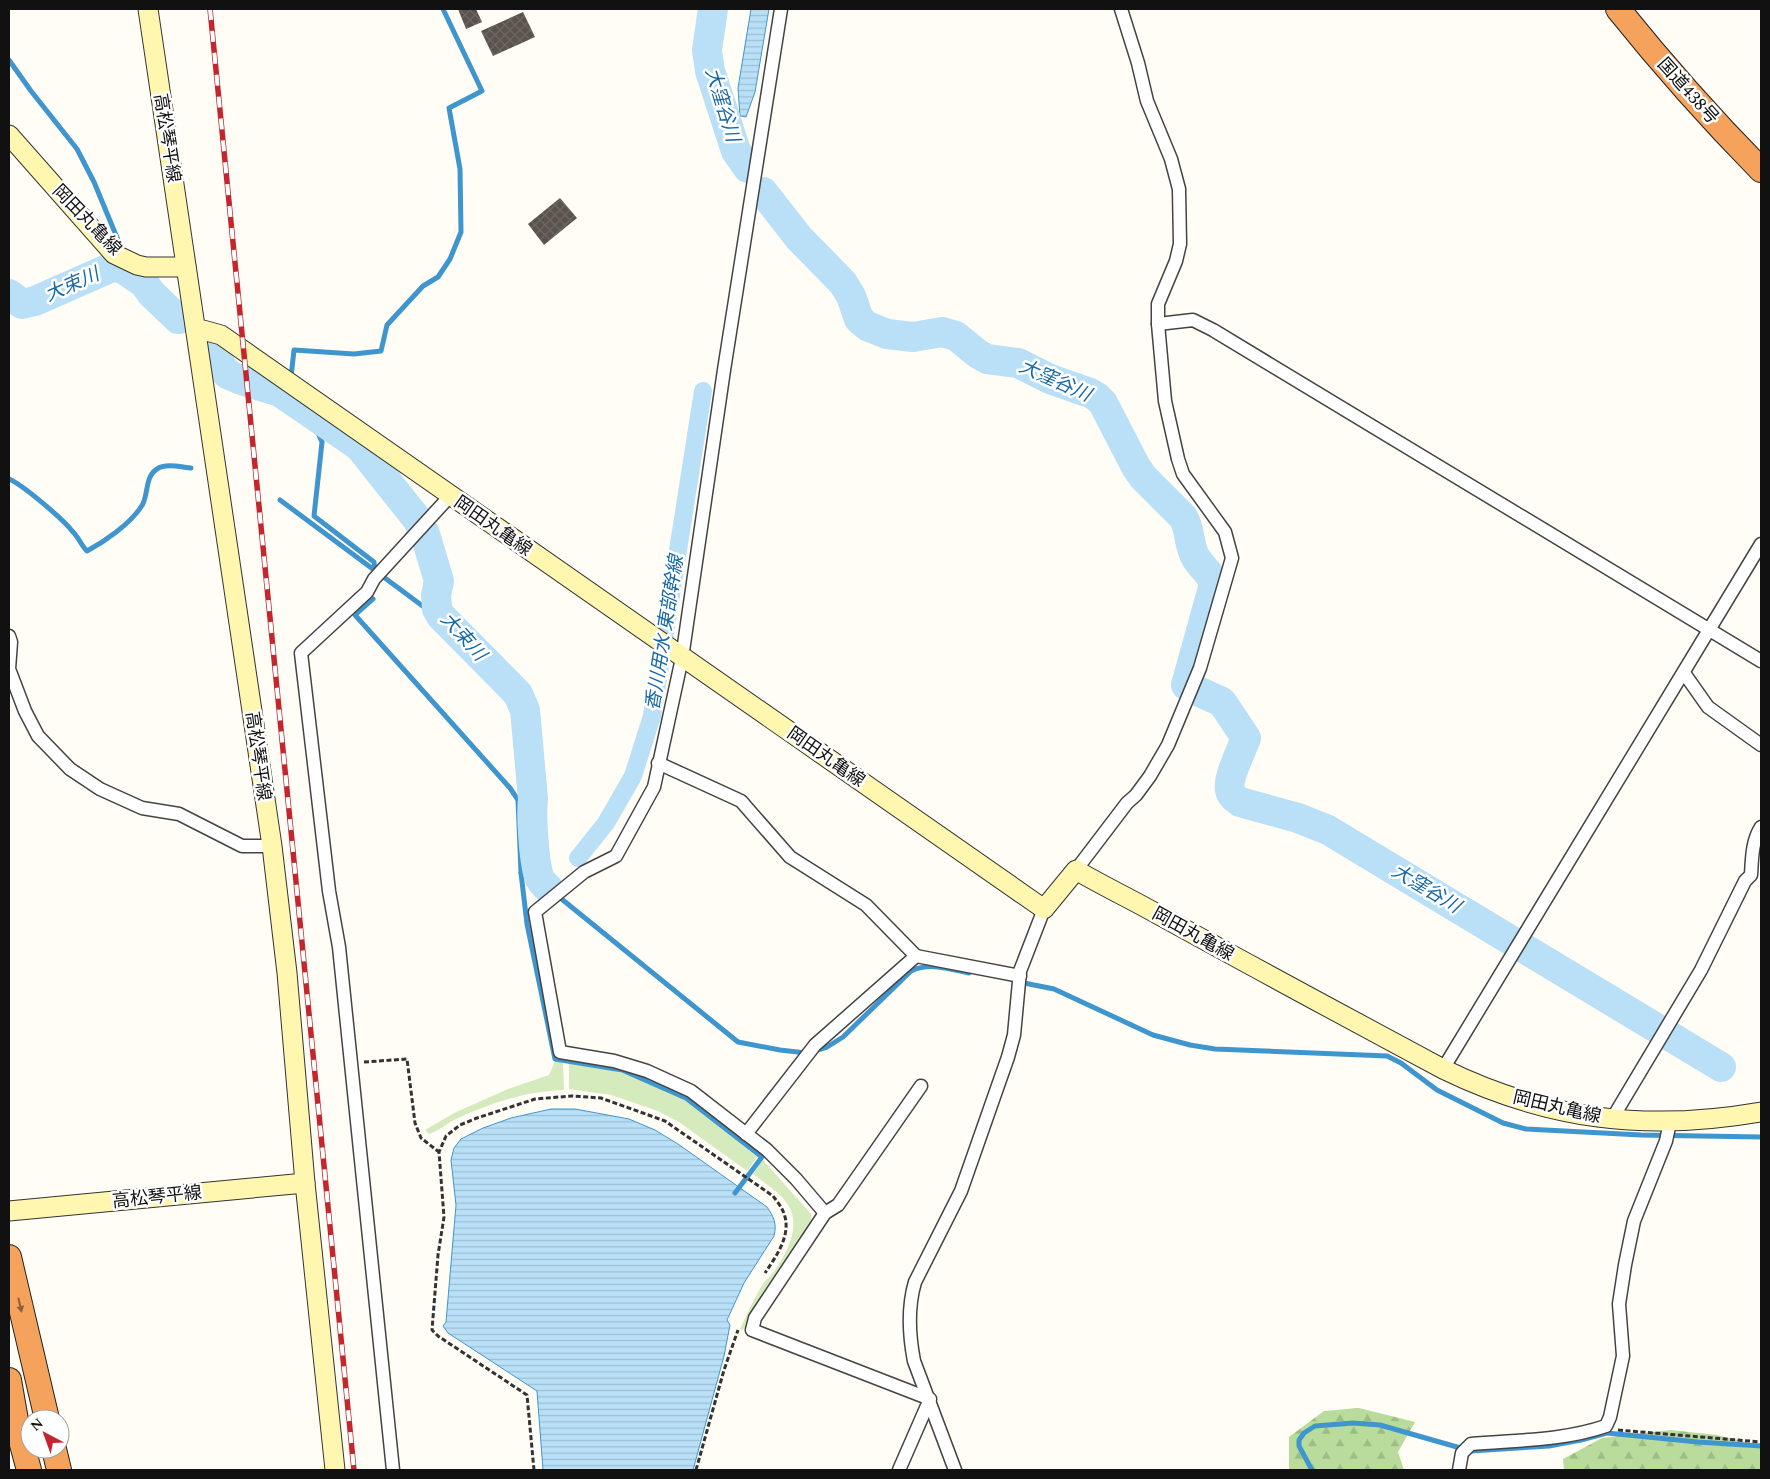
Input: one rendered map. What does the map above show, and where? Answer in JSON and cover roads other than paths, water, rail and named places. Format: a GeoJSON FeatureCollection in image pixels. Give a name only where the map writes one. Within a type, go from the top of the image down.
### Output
{"type":"FeatureCollection","features":[{"type":"Feature","properties":{"kind":"highway","name":"国道438号"},"geometry":{"type":"LineString","coordinates":[[1618,9],[1679,81],[1761,170]]}},
{"type":"Feature","properties":{"kind":"highway"},"geometry":{"type":"LineString","coordinates":[[9,1257],[45,1409]]}},
{"type":"Feature","properties":{"kind":"highway"},"geometry":{"type":"LineString","coordinates":[[9,1380],[17,1426],[29,1470]]}},
{"type":"Feature","properties":{"kind":"main road","name":"高松琴平線"},"geometry":{"type":"LineString","coordinates":[[148,9],[186,267]]}},
{"type":"Feature","properties":{"kind":"main road","name":"岡田丸亀線"},"geometry":{"type":"LineString","coordinates":[[9,135],[114,254],[137,265],[146,267],[186,267]]}},
{"type":"Feature","properties":{"kind":"main road"},"geometry":{"type":"LineString","coordinates":[[186,267],[196,331]]}},
{"type":"Feature","properties":{"kind":"main road","name":"岡田丸亀線"},"geometry":{"type":"LineString","coordinates":[[196,331],[203,330],[221,335],[1044,909]]}},
{"type":"Feature","properties":{"kind":"main road","name":"高松琴平線"},"geometry":{"type":"LineString","coordinates":[[196,331],[272,846],[335,1470]]}},
{"type":"Feature","properties":{"kind":"main road","name":"岡田丸亀線"},"geometry":{"type":"LineString","coordinates":[[1076,870],[1105,888],[1128,898],[1443,1069],[1510,1098],[1565,1112],[1612,1119],[1668,1132],[1761,1112]]}},
{"type":"Feature","properties":{"kind":"main road"},"geometry":{"type":"LineString","coordinates":[[1044,909],[1076,870]]}},
{"type":"Feature","properties":{"kind":"main road","name":"高松琴平線"},"geometry":{"type":"LineString","coordinates":[[9,1212],[305,1182]]}},
{"type":"Feature","properties":{"kind":"street"},"geometry":{"type":"LineString","coordinates":[[781,9],[678,654],[654,788],[616,856],[584,872],[535,912],[560,1052],[614,1061],[647,1071],[691,1091],[768,1150],[825,1212]]}},
{"type":"Feature","properties":{"kind":"street"},"geometry":{"type":"LineString","coordinates":[[1076,870],[1150,776],[1168,745],[1200,668],[1232,558],[1225,532],[1183,474],[1165,401],[1158,304],[1176,261],[1180,244],[1179,189],[1171,159],[1147,101],[1138,63],[1120,9]]}},
{"type":"Feature","properties":{"kind":"street"},"geometry":{"type":"LineString","coordinates":[[1158,324],[1193,320],[1213,330],[1761,661]]}},
{"type":"Feature","properties":{"kind":"street"},"geometry":{"type":"LineString","coordinates":[[393,1470],[339,947],[329,891],[301,653],[367,592],[379,574],[450,496]]}},
{"type":"Feature","properties":{"kind":"street"},"geometry":{"type":"LineString","coordinates":[[1443,1069],[1761,544]]}},
{"type":"Feature","properties":{"kind":"street"},"geometry":{"type":"LineString","coordinates":[[9,636],[11,642],[9,669],[25,711],[38,736],[70,769],[100,789],[142,808],[179,814],[242,846],[272,846]]}},
{"type":"Feature","properties":{"kind":"street"},"geometry":{"type":"LineString","coordinates":[[1684,672],[1708,707],[1761,745]]}},
{"type":"Feature","properties":{"kind":"street"},"geometry":{"type":"LineString","coordinates":[[658,763],[741,801],[790,857],[866,905],[916,956],[1020,981]]}},
{"type":"Feature","properties":{"kind":"street"},"geometry":{"type":"LineString","coordinates":[[1612,1119],[1701,970],[1745,880],[1751,875],[1753,847],[1761,827]]}},
{"type":"Feature","properties":{"kind":"street"},"geometry":{"type":"LineString","coordinates":[[955,1470],[914,1362],[911,1345],[910,1298],[915,1282],[961,1191],[1008,1057],[1014,1035],[1020,981],[1044,909]]}},
{"type":"Feature","properties":{"kind":"street"},"geometry":{"type":"LineString","coordinates":[[746,1134],[815,1045],[916,956]]}},
{"type":"Feature","properties":{"kind":"street"},"geometry":{"type":"LineString","coordinates":[[921,1086],[838,1205],[825,1212],[755,1318],[752,1330],[930,1400]]}},
{"type":"Feature","properties":{"kind":"street"},"geometry":{"type":"LineString","coordinates":[[1459,1470],[1465,1450],[1471,1444],[1541,1439],[1591,1431],[1606,1426],[1610,1417],[1623,1356],[1619,1304],[1632,1230],[1642,1198],[1668,1132]]}},
{"type":"Feature","properties":{"kind":"street"},"geometry":{"type":"LineString","coordinates":[[898,1470],[930,1400]]}},
{"type":"Feature","properties":{"kind":"water"},"geometry":{"type":"Polygon","coordinates":[[[751,9],[769,9],[755,92],[746,117],[740,116],[738,88],[751,9]]]}},
{"type":"Feature","properties":{"kind":"water"},"geometry":{"type":"Polygon","coordinates":[[[551,1109],[575,1109],[629,1119],[655,1130],[767,1207],[773,1217],[775,1224],[774,1236],[744,1283],[727,1320],[730,1325],[724,1356],[693,1470],[543,1470],[537,1391],[448,1333],[443,1326],[446,1322],[456,1205],[451,1160],[454,1148],[461,1139],[483,1128],[511,1118],[551,1109]]]}},
{"type":"Feature","properties":{"kind":"waterway"},"geometry":{"type":"LineString","coordinates":[[291,377],[294,350],[354,354],[381,351],[387,325],[423,286],[438,277],[450,259],[461,232],[460,169],[449,108],[482,91],[443,9]]}},
{"type":"Feature","properties":{"kind":"waterway","name":"大窪谷川"},"geometry":{"type":"LineString","coordinates":[[713,9],[707,50],[710,71],[736,151],[748,168]]}},
{"type":"Feature","properties":{"kind":"waterway"},"geometry":{"type":"LineString","coordinates":[[9,60],[77,149],[94,182],[118,240],[120,251]]}},
{"type":"Feature","properties":{"kind":"waterway","name":"大窪谷川"},"geometry":{"type":"LineString","coordinates":[[763,192],[799,238],[843,283],[851,296],[859,319],[867,326],[887,334],[913,337],[942,332],[956,336],[987,359],[1018,363],[1050,379],[1090,393],[1103,403],[1143,477],[1183,517],[1186,522],[1193,553],[1214,584],[1186,685]]}},
{"type":"Feature","properties":{"kind":"waterway","name":"大束川"},"geometry":{"type":"LineString","coordinates":[[9,294],[22,304],[35,301],[112,267],[122,268],[144,283],[151,293],[178,319]]}},
{"type":"Feature","properties":{"kind":"waterway","name":"大束川"},"geometry":{"type":"LineString","coordinates":[[215,356],[227,374],[280,392],[359,446],[417,519],[425,534],[439,581],[436,595],[437,609],[441,616],[518,694],[525,710],[533,799],[535,852],[540,879],[548,888]]}},
{"type":"Feature","properties":{"kind":"waterway"},"geometry":{"type":"LineString","coordinates":[[290,388],[289,410],[318,433],[322,442],[314,516],[374,562],[375,572]]}},
{"type":"Feature","properties":{"kind":"waterway","name":"香川用水 東部幹線"},"geometry":{"type":"LineString","coordinates":[[578,858],[606,823],[633,776],[652,716],[703,391]]}},
{"type":"Feature","properties":{"kind":"waterway"},"geometry":{"type":"LineString","coordinates":[[9,479],[33,495],[61,519],[87,551],[116,532],[136,513],[145,498],[150,477],[157,469],[169,466],[191,468]]}},
{"type":"Feature","properties":{"kind":"waterway"},"geometry":{"type":"LineString","coordinates":[[280,500],[432,613],[516,700],[521,714],[527,795],[531,814]]}},
{"type":"Feature","properties":{"kind":"waterway"},"geometry":{"type":"LineString","coordinates":[[373,599],[355,615],[510,788],[518,800],[521,873],[527,924],[555,1059],[622,1070],[686,1098],[762,1157],[735,1193]]}},
{"type":"Feature","properties":{"kind":"waterway","name":"大窪谷川"},"geometry":{"type":"LineString","coordinates":[[1200,692],[1222,702],[1246,738],[1230,785],[1231,794],[1240,802],[1298,818],[1328,830],[1721,1067]]}},
{"type":"Feature","properties":{"kind":"waterway"},"geometry":{"type":"LineString","coordinates":[[521,873],[538,872]]}},
{"type":"Feature","properties":{"kind":"waterway"},"geometry":{"type":"LineString","coordinates":[[548,888],[738,1042],[806,1053]]}},
{"type":"Feature","properties":{"kind":"waterway"},"geometry":{"type":"LineString","coordinates":[[814,1051],[827,1047],[843,1037],[911,971],[918,968],[932,967],[969,973]]}},
{"type":"Feature","properties":{"kind":"waterway"},"geometry":{"type":"LineString","coordinates":[[1019,982],[1054,989],[1153,1035],[1190,1045],[1215,1049],[1387,1056],[1401,1063],[1437,1090],[1503,1123],[1526,1129],[1641,1135],[1761,1137]]}},
{"type":"Feature","properties":{"kind":"waterway"},"geometry":{"type":"LineString","coordinates":[[1312,1470],[1299,1446],[1299,1440],[1304,1433],[1315,1426],[1353,1423],[1380,1425],[1471,1451],[1549,1446],[1607,1433],[1761,1446]]}},
{"type":"Feature","properties":{"kind":"railway"},"geometry":{"type":"LineString","coordinates":[[210,9],[354,1470]]}}]}
